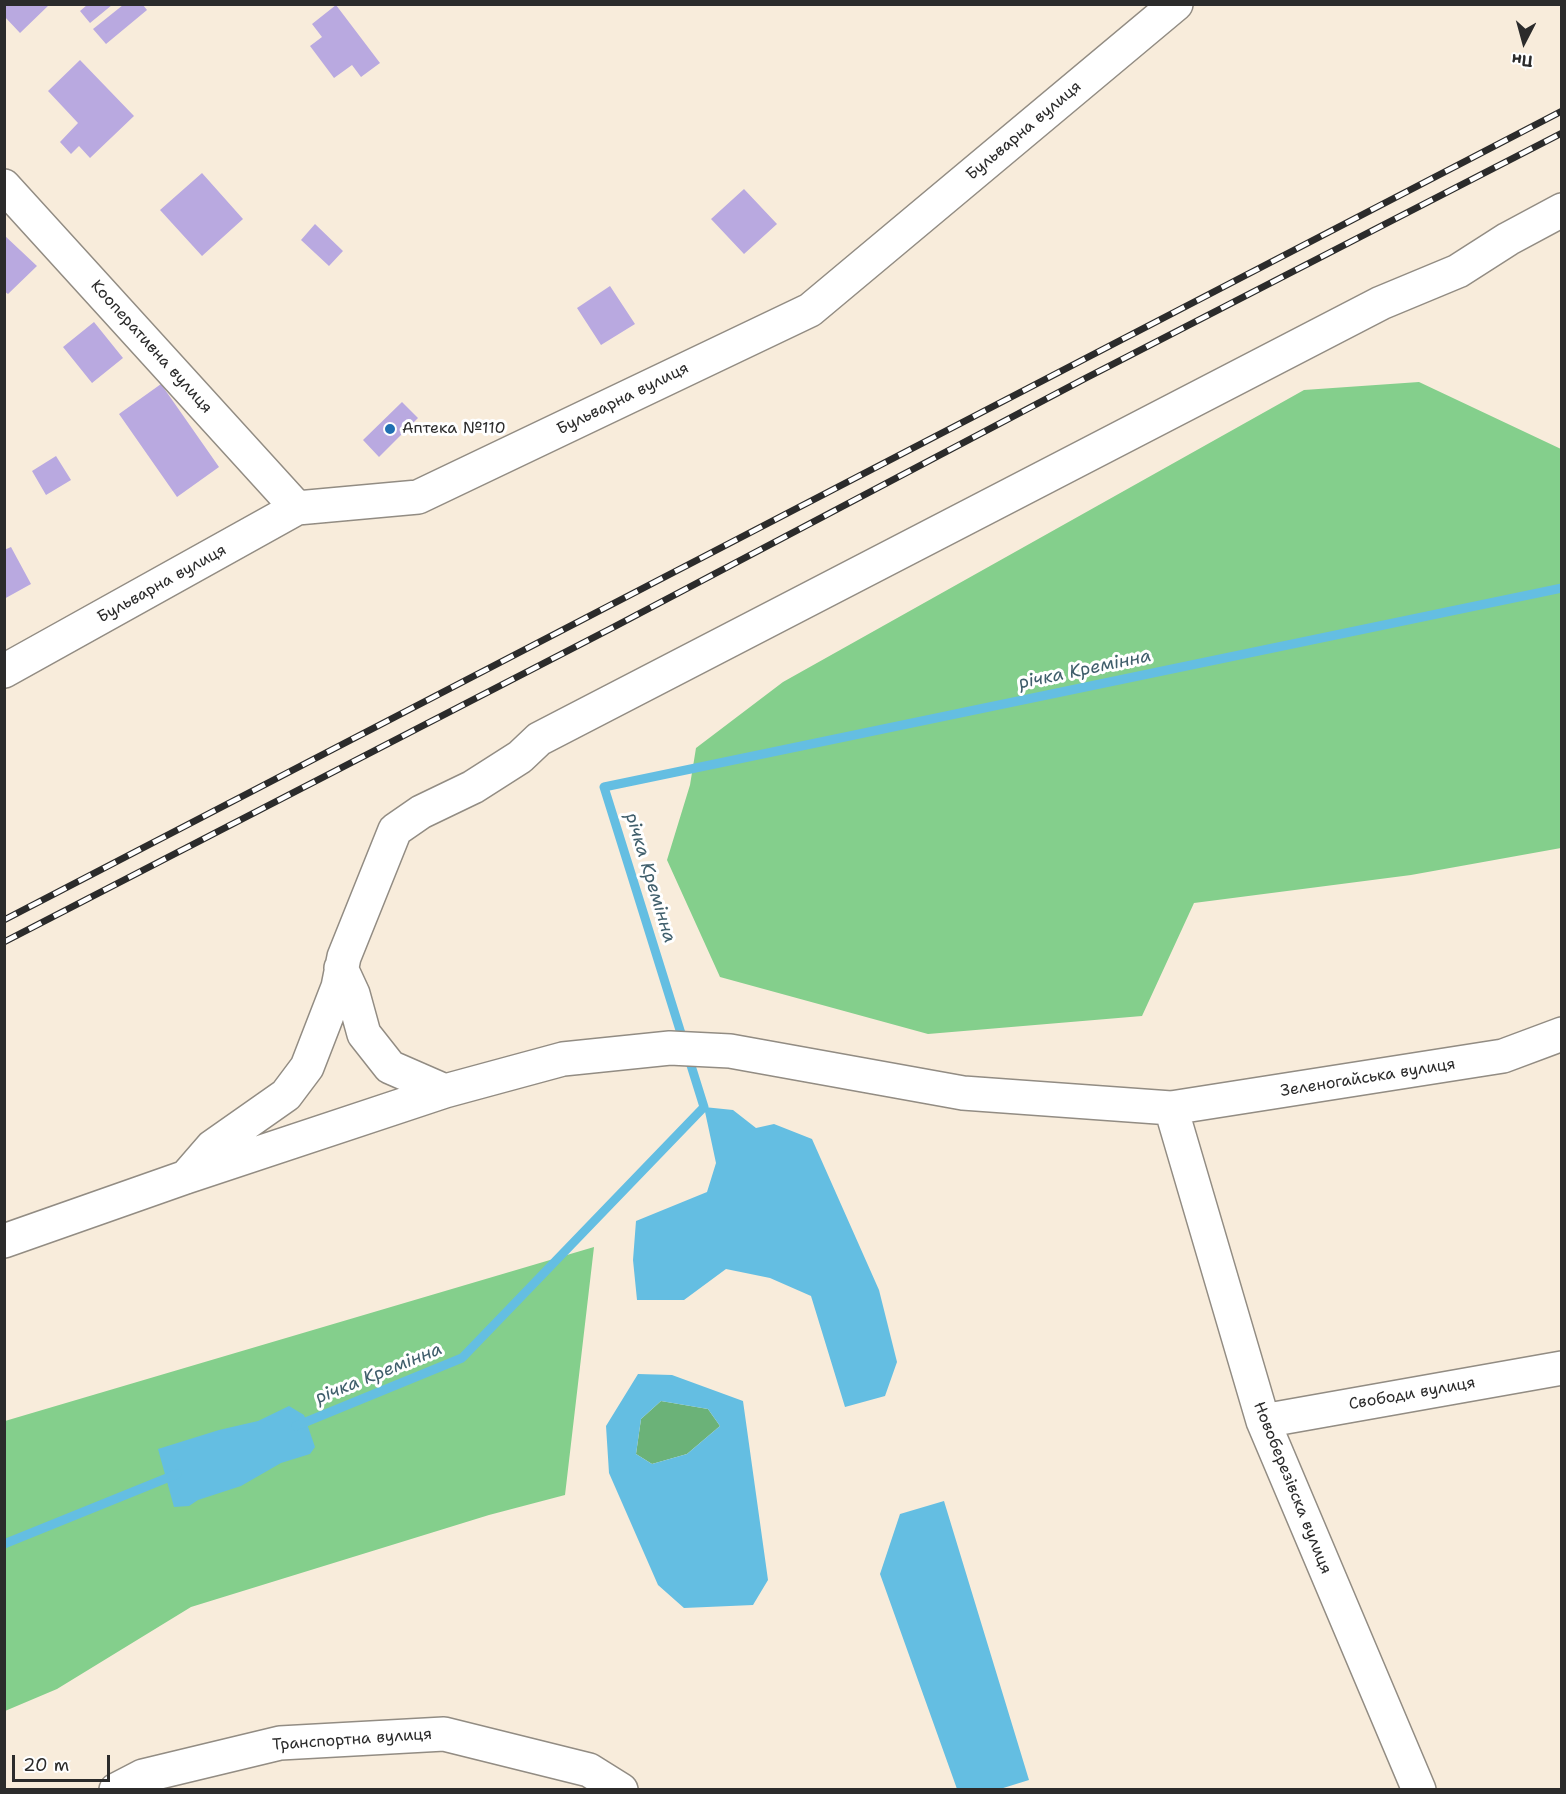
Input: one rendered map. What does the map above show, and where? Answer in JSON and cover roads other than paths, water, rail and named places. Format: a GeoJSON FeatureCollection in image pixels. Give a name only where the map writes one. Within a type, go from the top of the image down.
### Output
{"type":"FeatureCollection","features":[{"type":"Feature","properties":{"kind":"street","name":"Бульварна вулиця"},"geometry":{"type":"LineString","coordinates":[[4,671],[297,508],[418,497],[810,310],[1176,4]]}},
{"type":"Feature","properties":{"kind":"street","name":"Кооперативна вулиця"},"geometry":{"type":"LineString","coordinates":[[4,186],[297,508]]}},
{"type":"Feature","properties":{"kind":"street"},"geometry":{"type":"LineString","coordinates":[[186,1177],[212,1148],[286,1095],[307,1067],[338,987],[344,957],[395,830],[421,812],[473,787],[520,758],[538,739],[1381,303],[1458,271],[1508,239],[1562,210]]}},
{"type":"Feature","properties":{"kind":"street"},"geometry":{"type":"LineString","coordinates":[[341,968],[353,994],[364,1034],[390,1067],[445,1091]]}},
{"type":"Feature","properties":{"kind":"street","name":"Зеленогайська вулиця"},"geometry":{"type":"LineString","coordinates":[[4,1241],[186,1177],[445,1091],[563,1059],[685,1048],[730,1051],[963,1093],[1171,1108],[1503,1056],[1562,1034]]}},
{"type":"Feature","properties":{"kind":"street","name":"Новоберезівска вулиця"},"geometry":{"type":"LineString","coordinates":[[1171,1108],[1263,1421],[1419,1790]]}},
{"type":"Feature","properties":{"kind":"street","name":"Свободи вулиця"},"geometry":{"type":"LineString","coordinates":[[1263,1421],[1562,1368]]}},
{"type":"Feature","properties":{"kind":"street","name":"Транспортна вулиця"},"geometry":{"type":"LineString","coordinates":[[116,1790],[143,1776],[280,1743],[444,1734],[589,1770],[621,1790]]}},
{"type":"Feature","properties":{"kind":"water"},"geometry":{"type":"Polygon","coordinates":[[[704,1107],[733,1110],[756,1128],[774,1124],[812,1139],[879,1290],[897,1362],[885,1396],[845,1407],[811,1296],[770,1278],[726,1269],[684,1300],[637,1300],[633,1260],[636,1221],[707,1192],[716,1163],[704,1107]]]}},
{"type":"Feature","properties":{"kind":"water"},"geometry":{"type":"Polygon","coordinates":[[[638,1374],[672,1375],[743,1401],[768,1580],[753,1605],[684,1608],[658,1585],[609,1473],[606,1426],[638,1374]],[[661,1401],[641,1419],[636,1454],[652,1464],[687,1454],[720,1426],[708,1409],[661,1401]]]}},
{"type":"Feature","properties":{"kind":"water"},"geometry":{"type":"Polygon","coordinates":[[[289,1406],[304,1415],[315,1447],[310,1454],[281,1463],[241,1486],[198,1500],[189,1506],[174,1507],[158,1449],[219,1430],[258,1421],[289,1406]]]}},
{"type":"Feature","properties":{"kind":"water"},"geometry":{"type":"Polygon","coordinates":[[[944,1501],[1029,1780],[1000,1789],[957,1789],[880,1574],[900,1514],[944,1501]]]}},
{"type":"Feature","properties":{"kind":"waterway","name":"річка Кремінна"},"geometry":{"type":"LineString","coordinates":[[296,1426],[462,1358],[704,1107],[604,787],[1562,588]]}},
{"type":"Feature","properties":{"kind":"waterway","name":"річка Кремінна"},"geometry":{"type":"LineString","coordinates":[[4,1544],[177,1474]]}},
{"type":"Feature","properties":{"kind":"railway"},"geometry":{"type":"LineString","coordinates":[[4,920],[1562,111]]}},
{"type":"Feature","properties":{"kind":"railway"},"geometry":{"type":"LineString","coordinates":[[4,942],[610,629],[1086,378],[1562,133]]}},
{"type":"Feature","properties":{"kind":"place","name":"Аптека №110"},"geometry":{"type":"Point","coordinates":[390,429]}}]}
